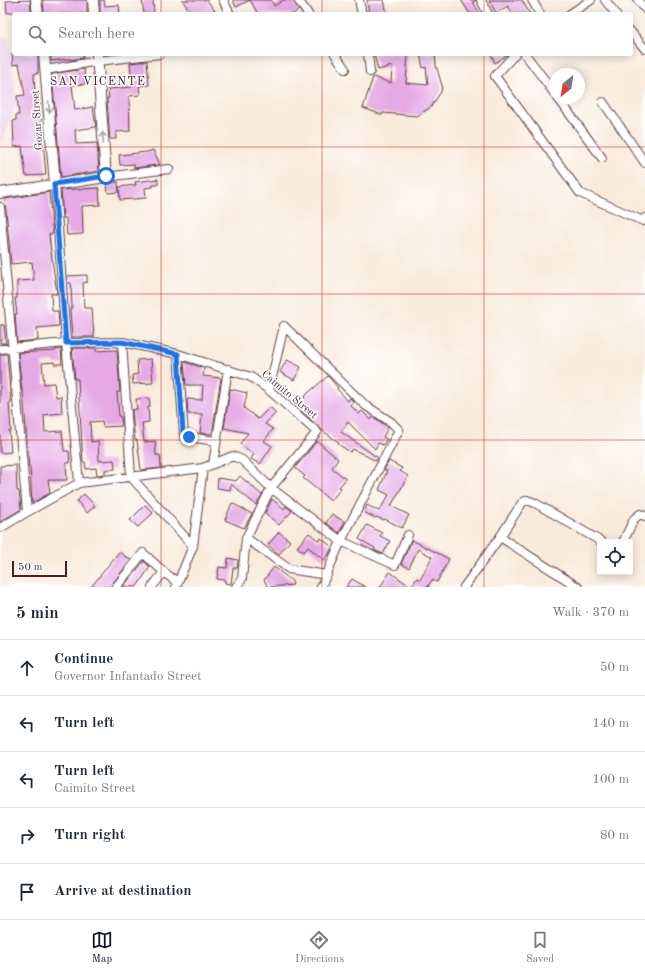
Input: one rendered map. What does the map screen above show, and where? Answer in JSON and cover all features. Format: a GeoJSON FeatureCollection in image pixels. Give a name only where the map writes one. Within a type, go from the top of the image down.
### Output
{"type":"FeatureCollection","features":[{"type":"Feature","properties":{"kind":"street"},"geometry":{"type":"LineString","coordinates":[[36,0],[38,12]]}},
{"type":"Feature","properties":{"kind":"street"},"geometry":{"type":"LineString","coordinates":[[93,0],[94,12]]}},
{"type":"Feature","properties":{"kind":"street"},"geometry":{"type":"LineString","coordinates":[[223,0],[229,12]]}},
{"type":"Feature","properties":{"kind":"street"},"geometry":{"type":"LineString","coordinates":[[298,0],[307,12]]}},
{"type":"Feature","properties":{"kind":"street"},"geometry":{"type":"LineString","coordinates":[[359,0],[362,12]]}},
{"type":"Feature","properties":{"kind":"street"},"geometry":{"type":"LineString","coordinates":[[480,0],[487,12]]}},
{"type":"Feature","properties":{"kind":"street"},"geometry":{"type":"LineString","coordinates":[[532,0],[539,12]]}},
{"type":"Feature","properties":{"kind":"street"},"geometry":{"type":"LineString","coordinates":[[573,12],[590,0]]}},
{"type":"Feature","properties":{"kind":"street"},"geometry":{"type":"LineString","coordinates":[[605,0],[614,12]]}},
{"type":"Feature","properties":{"kind":"street"},"geometry":{"type":"LineString","coordinates":[[638,0],[645,9]]}},
{"type":"Feature","properties":{"kind":"street"},"geometry":{"type":"LineString","coordinates":[[633,34],[645,49]]}},
{"type":"Feature","properties":{"kind":"street","name":"Gozar Street"},"geometry":{"type":"LineString","coordinates":[[44,56],[54,184]]}},
{"type":"Feature","properties":{"kind":"street"},"geometry":{"type":"LineString","coordinates":[[46,70],[98,57],[119,56]]}},
{"type":"Feature","properties":{"kind":"street"},"geometry":{"type":"LineString","coordinates":[[336,56],[345,69]]}},
{"type":"Feature","properties":{"kind":"street"},"geometry":{"type":"LineString","coordinates":[[368,56],[370,72]]}},
{"type":"Feature","properties":{"kind":"street"},"geometry":{"type":"LineString","coordinates":[[511,56],[495,76],[580,193],[643,221],[645,218]]}},
{"type":"Feature","properties":{"kind":"street"},"geometry":{"type":"LineString","coordinates":[[527,56],[549,86]]}},
{"type":"Feature","properties":{"kind":"street"},"geometry":{"type":"LineString","coordinates":[[98,57],[106,176]]}},
{"type":"Feature","properties":{"kind":"street"},"geometry":{"type":"LineString","coordinates":[[603,102],[645,163]]}},
{"type":"Feature","properties":{"kind":"street"},"geometry":{"type":"LineString","coordinates":[[562,104],[602,158]]}},
{"type":"Feature","properties":{"kind":"street"},"geometry":{"type":"LineString","coordinates":[[0,193],[106,176],[169,169]]}},
{"type":"Feature","properties":{"kind":"street"},"geometry":{"type":"LineString","coordinates":[[54,184],[66,343],[79,483]]}},
{"type":"Feature","properties":{"kind":"street"},"geometry":{"type":"LineString","coordinates":[[0,207],[27,512]]}},
{"type":"Feature","properties":{"kind":"street"},"geometry":{"type":"LineString","coordinates":[[269,390],[284,326],[365,405],[391,422],[399,430],[341,540],[321,587]]}},
{"type":"Feature","properties":{"kind":"street"},"geometry":{"type":"LineString","coordinates":[[122,342],[131,477],[193,546]]}},
{"type":"Feature","properties":{"kind":"street","name":"Caimito Street"},"geometry":{"type":"LineString","coordinates":[[0,349],[66,343],[122,342],[178,354],[251,377],[269,390],[317,432],[271,488],[246,538],[242,578],[236,587]]}},
{"type":"Feature","properties":{"kind":"street"},"geometry":{"type":"LineString","coordinates":[[178,354],[184,435],[216,441]]}},
{"type":"Feature","properties":{"kind":"street"},"geometry":{"type":"LineString","coordinates":[[213,464],[228,369]]}},
{"type":"Feature","properties":{"kind":"street"},"geometry":{"type":"LineString","coordinates":[[0,528],[79,483],[203,468],[233,456],[242,460],[271,488],[341,540],[395,565],[408,535]]}},
{"type":"Feature","properties":{"kind":"street"},"geometry":{"type":"LineString","coordinates":[[116,587],[143,552],[177,585],[193,546],[203,468]]}},
{"type":"Feature","properties":{"kind":"street"},"geometry":{"type":"LineString","coordinates":[[464,587],[500,537],[522,503],[527,500],[597,539]]}},
{"type":"Feature","properties":{"kind":"street"},"geometry":{"type":"LineString","coordinates":[[624,539],[634,519],[640,514],[645,516]]}},
{"type":"Feature","properties":{"kind":"street"},"geometry":{"type":"LineString","coordinates":[[500,537],[578,587]]}},
{"type":"Feature","properties":{"kind":"street"},"geometry":{"type":"LineString","coordinates":[[246,538],[289,569],[327,575]]}},
{"type":"Feature","properties":{"kind":"street"},"geometry":{"type":"LineString","coordinates":[[152,587],[164,572]]}},
{"type":"Feature","properties":{"kind":"shaded area"},"geometry":{"type":"Polygon","coordinates":[[[8,37],[17,102],[0,147],[0,38],[8,37]]]}},
{"type":"Feature","properties":{"kind":"building"},"geometry":{"type":"Polygon","coordinates":[[[30,0],[31,12],[7,13],[6,1],[30,0]]]}},
{"type":"Feature","properties":{"kind":"building"},"geometry":{"type":"Polygon","coordinates":[[[43,0],[87,0],[87,12],[44,12],[43,0]]]}},
{"type":"Feature","properties":{"kind":"building"},"geometry":{"type":"Polygon","coordinates":[[[100,0],[104,0],[105,6],[119,5],[120,12],[100,12],[100,0]]]}},
{"type":"Feature","properties":{"kind":"building"},"geometry":{"type":"Polygon","coordinates":[[[142,0],[153,0],[154,12],[144,12],[142,0]]]}},
{"type":"Feature","properties":{"kind":"building"},"geometry":{"type":"Polygon","coordinates":[[[182,0],[207,0],[216,12],[191,12],[182,0]]]}},
{"type":"Feature","properties":{"kind":"building"},"geometry":{"type":"Polygon","coordinates":[[[233,0],[250,0],[236,7],[233,0]]]}},
{"type":"Feature","properties":{"kind":"building"},"geometry":{"type":"Polygon","coordinates":[[[250,0],[271,0],[274,6],[283,0],[293,0],[299,10],[296,12],[257,12],[250,0]]]}},
{"type":"Feature","properties":{"kind":"building"},"geometry":{"type":"Polygon","coordinates":[[[367,0],[384,0],[387,12],[369,12],[367,0]]]}},
{"type":"Feature","properties":{"kind":"building"},"geometry":{"type":"Polygon","coordinates":[[[461,0],[476,0],[473,2],[479,12],[469,12],[461,0]]]}},
{"type":"Feature","properties":{"kind":"building"},"geometry":{"type":"Polygon","coordinates":[[[489,0],[522,0],[529,12],[512,12],[508,6],[495,12],[489,0]]]}},
{"type":"Feature","properties":{"kind":"building"},"geometry":{"type":"Polygon","coordinates":[[[12,56],[38,56],[38,73],[34,74],[35,94],[39,94],[46,175],[26,176],[22,146],[14,147],[13,121],[16,120],[16,115],[19,115],[17,96],[25,95],[19,64],[13,65],[12,56]]]}},
{"type":"Feature","properties":{"kind":"building"},"geometry":{"type":"Polygon","coordinates":[[[51,56],[83,56],[83,58],[51,61],[51,56]]]}},
{"type":"Feature","properties":{"kind":"building"},"geometry":{"type":"Polygon","coordinates":[[[374,56],[408,56],[406,83],[428,85],[426,67],[423,68],[420,56],[435,56],[442,86],[441,92],[431,107],[417,116],[383,113],[382,115],[363,108],[373,77],[391,83],[392,66],[378,70],[374,56]]]}},
{"type":"Feature","properties":{"kind":"building"},"geometry":{"type":"Polygon","coordinates":[[[492,56],[505,56],[495,63],[492,56]]]}},
{"type":"Feature","properties":{"kind":"building"},"geometry":{"type":"Polygon","coordinates":[[[147,61],[149,85],[139,86],[140,95],[129,96],[130,131],[116,132],[116,139],[110,139],[107,98],[109,98],[108,89],[132,87],[130,63],[147,61]]]}},
{"type":"Feature","properties":{"kind":"building"},"geometry":{"type":"Polygon","coordinates":[[[84,69],[85,84],[72,85],[75,110],[93,107],[96,127],[75,130],[76,144],[97,143],[99,171],[61,177],[52,74],[84,69]]]}},
{"type":"Feature","properties":{"kind":"building"},"geometry":{"type":"Polygon","coordinates":[[[153,150],[160,164],[134,168],[134,164],[120,165],[119,155],[153,150]]]}},
{"type":"Feature","properties":{"kind":"building"},"geometry":{"type":"Polygon","coordinates":[[[158,179],[158,185],[145,188],[146,198],[120,200],[119,187],[136,185],[135,182],[158,179]]]}},
{"type":"Feature","properties":{"kind":"building"},"geometry":{"type":"Polygon","coordinates":[[[118,182],[119,192],[108,193],[107,183],[118,182]]]}},
{"type":"Feature","properties":{"kind":"building"},"geometry":{"type":"Polygon","coordinates":[[[99,188],[100,205],[82,206],[83,234],[67,235],[66,218],[63,218],[61,190],[99,188]]]}},
{"type":"Feature","properties":{"kind":"building"},"geometry":{"type":"Polygon","coordinates":[[[49,192],[53,234],[49,234],[57,294],[51,294],[52,311],[58,311],[59,326],[37,328],[38,340],[17,342],[15,314],[17,314],[15,298],[17,298],[17,281],[34,280],[32,262],[11,264],[5,199],[49,192]]]}},
{"type":"Feature","properties":{"kind":"building"},"geometry":{"type":"Polygon","coordinates":[[[87,275],[87,282],[83,283],[84,308],[92,308],[94,337],[72,337],[70,309],[72,308],[71,283],[67,283],[67,276],[87,275]]]}},
{"type":"Feature","properties":{"kind":"building"},"geometry":{"type":"Polygon","coordinates":[[[0,325],[4,325],[6,343],[0,343],[0,325]]]}},
{"type":"Feature","properties":{"kind":"building"},"geometry":{"type":"Polygon","coordinates":[[[72,348],[96,348],[96,351],[117,350],[120,392],[117,392],[119,417],[121,417],[122,426],[103,427],[102,421],[90,422],[91,442],[98,441],[99,461],[114,460],[115,469],[105,470],[105,474],[97,475],[96,468],[86,469],[85,462],[83,462],[78,379],[75,379],[72,348]]]}},
{"type":"Feature","properties":{"kind":"building"},"geometry":{"type":"Polygon","coordinates":[[[61,349],[62,364],[54,364],[54,362],[42,363],[44,384],[54,383],[56,397],[61,396],[62,413],[44,415],[45,432],[62,431],[64,451],[69,451],[70,463],[66,463],[67,480],[48,480],[50,493],[32,503],[23,391],[18,353],[55,351],[61,349]]]}},
{"type":"Feature","properties":{"kind":"building"},"geometry":{"type":"Polygon","coordinates":[[[0,354],[7,354],[11,403],[9,403],[11,452],[0,453],[0,354]]]}},
{"type":"Feature","properties":{"kind":"building"},"geometry":{"type":"Polygon","coordinates":[[[151,359],[153,383],[133,384],[132,375],[138,374],[137,360],[151,359]]]}},
{"type":"Feature","properties":{"kind":"building"},"geometry":{"type":"Polygon","coordinates":[[[287,360],[301,367],[294,380],[280,372],[287,360]]]}},
{"type":"Feature","properties":{"kind":"building"},"geometry":{"type":"Polygon","coordinates":[[[184,362],[204,368],[203,376],[221,378],[212,434],[200,433],[202,414],[188,414],[187,399],[202,400],[203,385],[186,385],[184,362]]]}},
{"type":"Feature","properties":{"kind":"building"},"geometry":{"type":"Polygon","coordinates":[[[328,376],[348,401],[350,398],[354,402],[351,406],[359,414],[362,411],[371,420],[373,417],[388,427],[383,437],[387,439],[383,445],[378,443],[375,449],[348,422],[341,432],[378,458],[376,461],[353,449],[350,452],[338,444],[339,443],[297,407],[308,393],[328,376]]]}},
{"type":"Feature","properties":{"kind":"building"},"geometry":{"type":"Polygon","coordinates":[[[230,389],[247,393],[244,408],[258,419],[270,407],[276,413],[265,424],[273,429],[264,441],[272,446],[260,464],[251,459],[254,454],[240,444],[248,433],[224,428],[230,389]]]}},
{"type":"Feature","properties":{"kind":"building"},"geometry":{"type":"Polygon","coordinates":[[[149,398],[149,422],[142,423],[144,442],[155,441],[156,455],[160,455],[161,468],[141,470],[137,440],[135,440],[132,410],[137,409],[136,399],[149,398]]]}},
{"type":"Feature","properties":{"kind":"building"},"geometry":{"type":"Polygon","coordinates":[[[317,441],[338,459],[332,468],[346,479],[339,487],[341,488],[331,501],[303,478],[305,476],[295,468],[317,441]]]}},
{"type":"Feature","properties":{"kind":"building"},"geometry":{"type":"Polygon","coordinates":[[[389,461],[402,468],[400,471],[408,476],[391,506],[409,515],[402,528],[385,519],[375,518],[364,512],[367,505],[379,511],[389,495],[379,490],[387,471],[384,470],[389,461]]]}},
{"type":"Feature","properties":{"kind":"building"},"geometry":{"type":"Polygon","coordinates":[[[16,465],[17,491],[19,491],[21,509],[0,522],[0,466],[16,465]]]}},
{"type":"Feature","properties":{"kind":"building"},"geometry":{"type":"Polygon","coordinates":[[[240,476],[262,495],[256,505],[231,484],[230,490],[217,488],[218,478],[236,481],[240,476]]]}},
{"type":"Feature","properties":{"kind":"building"},"geometry":{"type":"Polygon","coordinates":[[[84,494],[95,506],[87,513],[77,501],[84,494]]]}},
{"type":"Feature","properties":{"kind":"building"},"geometry":{"type":"Polygon","coordinates":[[[272,499],[284,509],[286,506],[292,511],[279,525],[265,513],[272,499]]]}},
{"type":"Feature","properties":{"kind":"building"},"geometry":{"type":"Polygon","coordinates":[[[232,503],[252,514],[244,528],[225,520],[232,503]]]}},
{"type":"Feature","properties":{"kind":"building"},"geometry":{"type":"Polygon","coordinates":[[[145,505],[153,513],[138,527],[130,520],[145,505]]]}},
{"type":"Feature","properties":{"kind":"building"},"geometry":{"type":"Polygon","coordinates":[[[332,514],[345,522],[339,533],[326,523],[332,514]]]}},
{"type":"Feature","properties":{"kind":"building"},"geometry":{"type":"Polygon","coordinates":[[[367,525],[382,533],[380,536],[390,541],[383,554],[374,550],[375,548],[359,539],[367,525]]]}},
{"type":"Feature","properties":{"kind":"building"},"geometry":{"type":"Polygon","coordinates":[[[279,532],[290,541],[279,554],[268,545],[279,532]]]}},
{"type":"Feature","properties":{"kind":"building"},"geometry":{"type":"Polygon","coordinates":[[[309,533],[319,541],[321,538],[332,547],[324,560],[308,547],[304,552],[297,547],[309,533]]]}},
{"type":"Feature","properties":{"kind":"building"},"geometry":{"type":"Polygon","coordinates":[[[412,540],[449,559],[437,582],[432,580],[428,586],[429,587],[411,587],[417,578],[420,580],[432,557],[418,549],[409,568],[401,564],[412,540]]]}},
{"type":"Feature","properties":{"kind":"building"},"geometry":{"type":"Polygon","coordinates":[[[119,552],[131,560],[111,587],[91,587],[119,552]]]}},
{"type":"Feature","properties":{"kind":"building"},"geometry":{"type":"Polygon","coordinates":[[[228,558],[238,560],[237,568],[233,568],[231,584],[225,583],[225,580],[217,579],[219,567],[227,568],[228,558]]]}},
{"type":"Feature","properties":{"kind":"building"},"geometry":{"type":"Polygon","coordinates":[[[144,561],[150,567],[138,585],[136,587],[123,587],[144,561]]]}},
{"type":"Feature","properties":{"kind":"building"},"geometry":{"type":"Polygon","coordinates":[[[274,567],[292,581],[293,585],[268,587],[264,580],[274,567]]]}},
{"type":"Feature","properties":{"kind":"building"},"geometry":{"type":"Polygon","coordinates":[[[390,572],[411,587],[380,587],[390,572]]]}},
{"type":"Feature","properties":{"kind":"building"},"geometry":{"type":"Polygon","coordinates":[[[352,579],[366,587],[346,587],[352,579]]]}},
{"type":"Feature","properties":{"kind":"district","name":"SAN VICENTE"},"geometry":{"type":"Point","coordinates":[98,82]}},
{"type":"Feature","properties":{"kind":"route"},"geometry":{"type":"LineString","coordinates":[[106,176],[54,184],[66,343],[122,342],[178,354],[183,432],[184,435],[189,437]]}}]}
